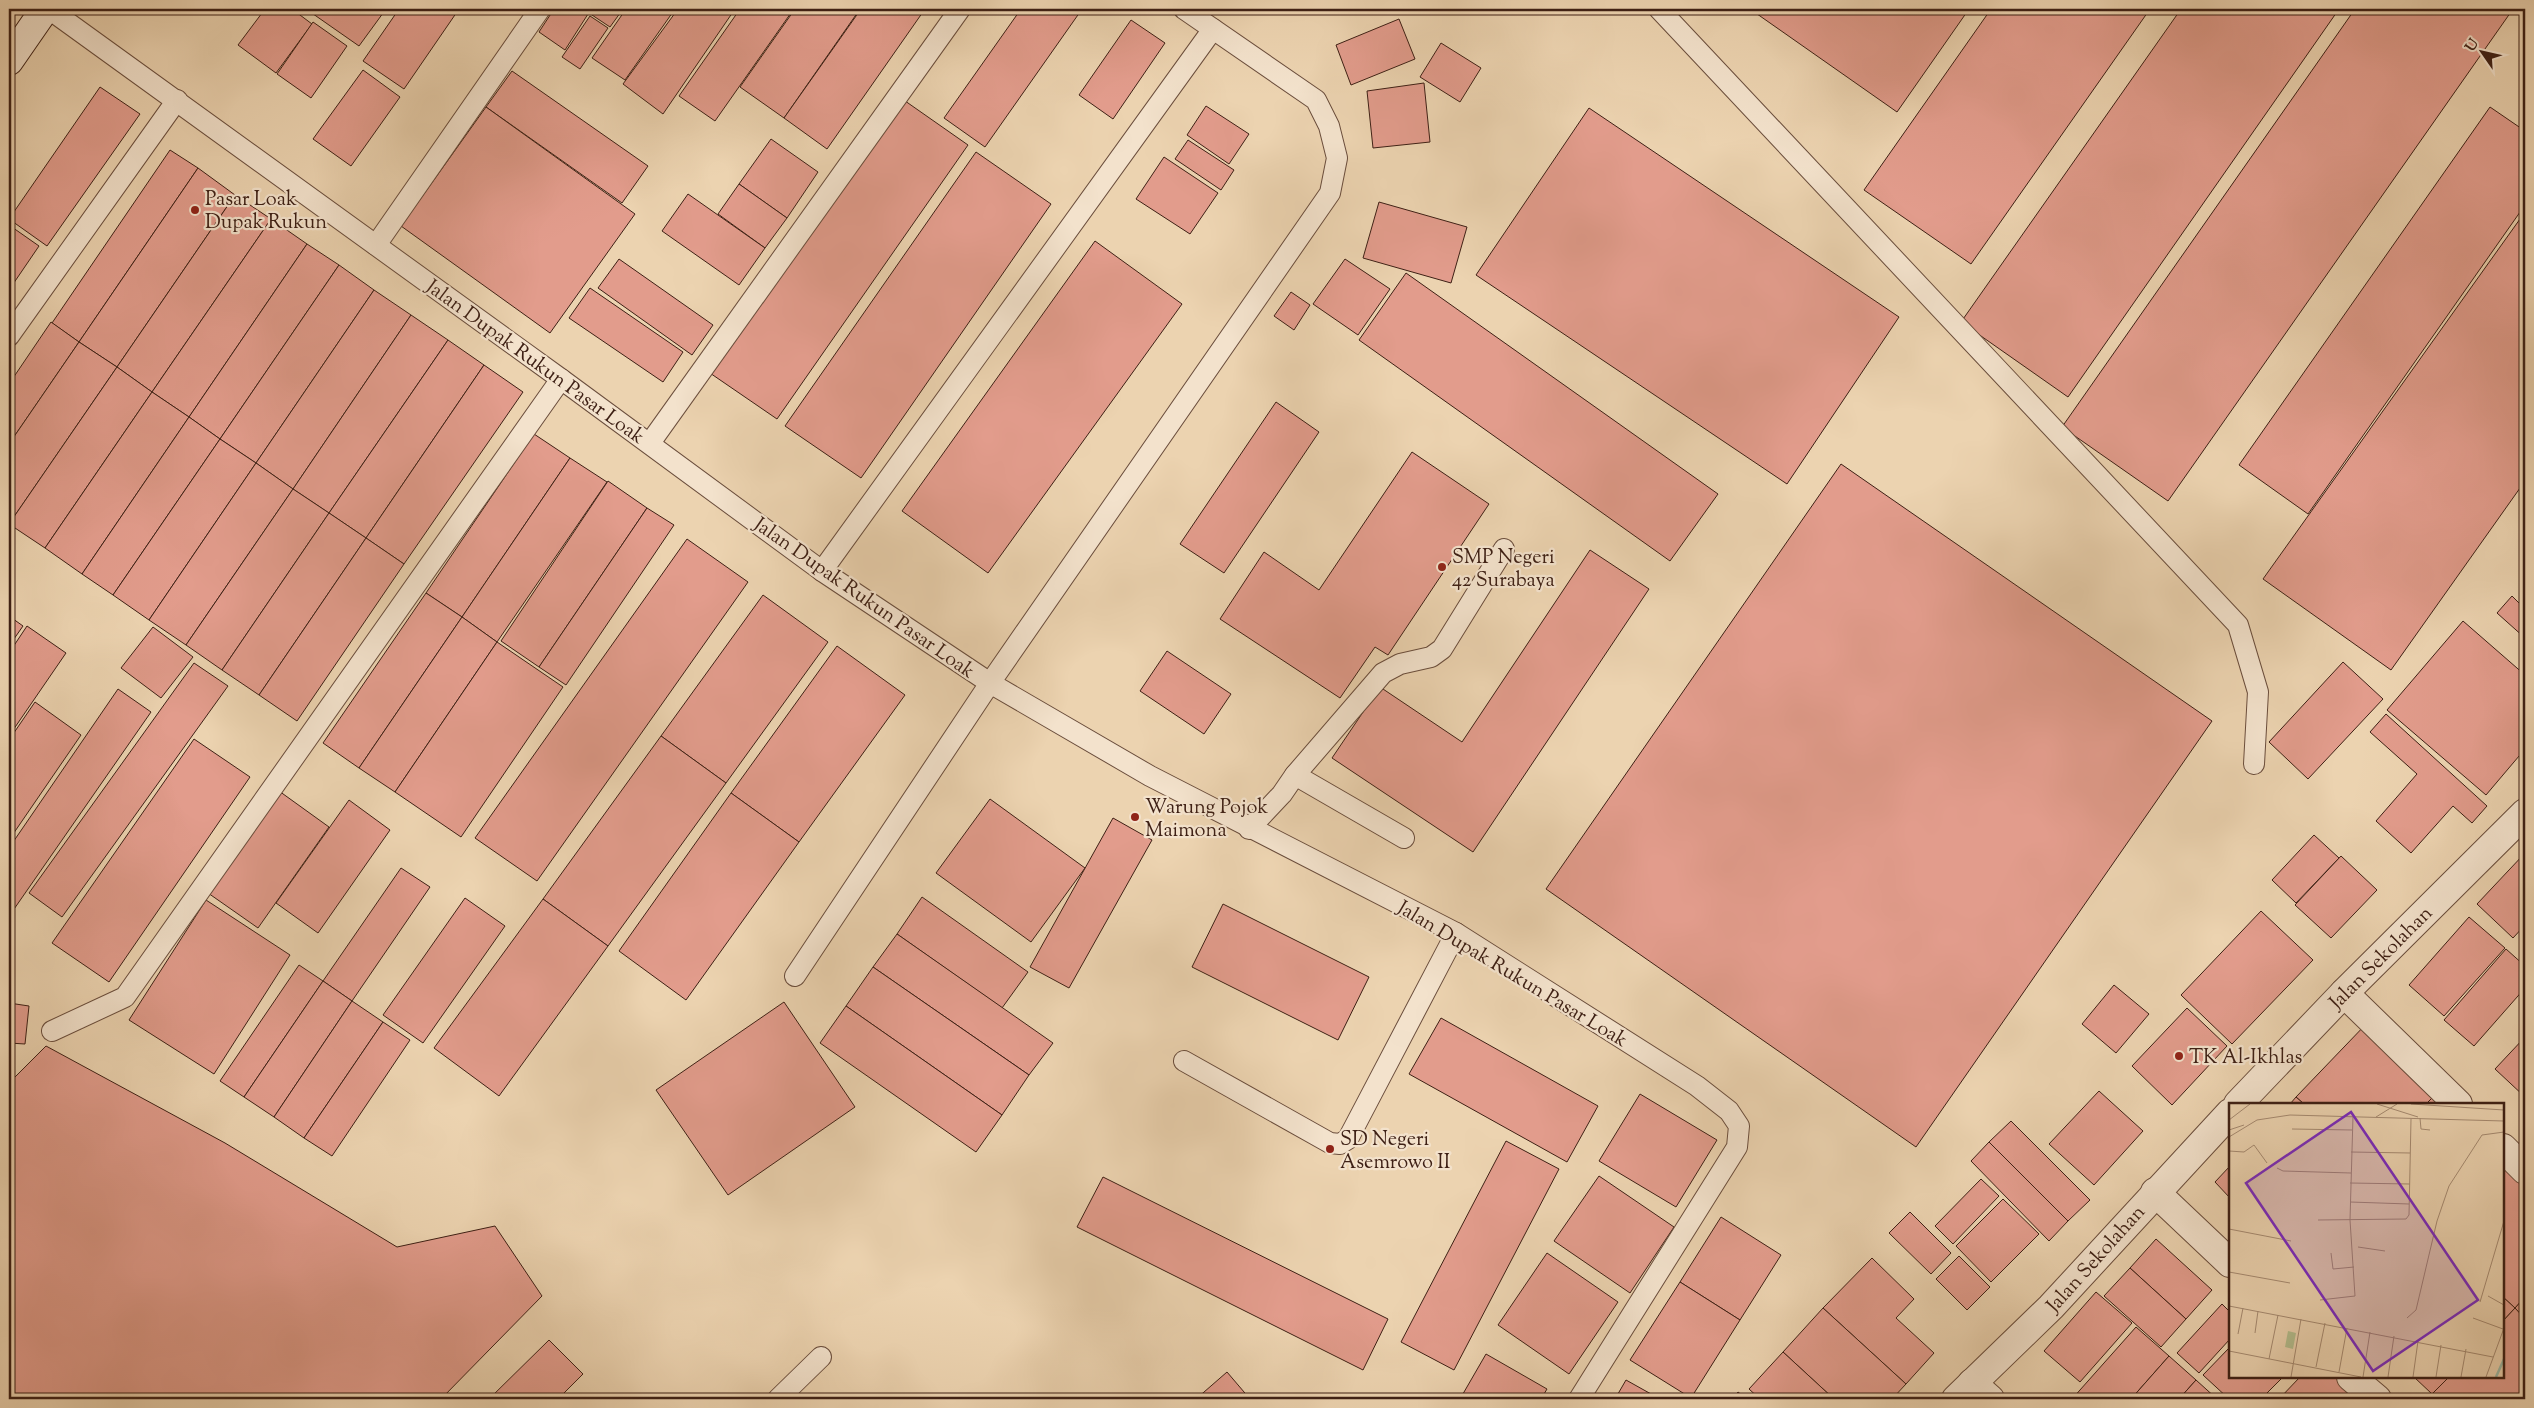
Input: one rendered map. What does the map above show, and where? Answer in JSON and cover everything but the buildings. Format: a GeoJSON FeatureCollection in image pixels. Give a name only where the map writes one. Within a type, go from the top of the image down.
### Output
{"type":"FeatureCollection","features":[{"type":"Feature","properties":{"kind":"street"},"geometry":{"type":"LineString","coordinates":[[9,61],[45,9]]}},
{"type":"Feature","properties":{"kind":"street","name":"Jalan Sekolahan"},"geometry":{"type":"LineString","coordinates":[[2239,1103],[2344,993],[2525,813]]}},
{"type":"Feature","properties":{"kind":"street"},"geometry":{"type":"LineString","coordinates":[[2344,993],[2457,1103]]}},
{"type":"Feature","properties":{"kind":"street","name":"Jalan Sekolahan"},"geometry":{"type":"LineString","coordinates":[[1972,1394],[2155,1192],[2229,1114]]}},
{"type":"Feature","properties":{"kind":"street"},"geometry":{"type":"LineString","coordinates":[[2504,1149],[2525,1170]]}},
{"type":"Feature","properties":{"kind":"street"},"geometry":{"type":"LineString","coordinates":[[2155,1192],[2229,1263]]}},
{"type":"Feature","properties":{"kind":"street"},"geometry":{"type":"LineString","coordinates":[[2352,1378],[2377,1399]]}},
{"type":"Feature","properties":{"kind":"lane","name":"Jalan Dupak Rukun Pasar Loak"},"geometry":{"type":"LineString","coordinates":[[49,9],[561,378],[822,571],[990,683],[1150,776],[1456,933],[1697,1086],[1728,1111],[1739,1126],[1737,1147],[1579,1399]]}},
{"type":"Feature","properties":{"kind":"lane"},"geometry":{"type":"LineString","coordinates":[[376,245],[540,9]]}},
{"type":"Feature","properties":{"kind":"lane"},"geometry":{"type":"LineString","coordinates":[[650,443],[960,9]]}},
{"type":"Feature","properties":{"kind":"lane"},"geometry":{"type":"LineString","coordinates":[[795,976],[990,683],[1330,193],[1337,158],[1329,126],[1316,100],[1184,9]]}},
{"type":"Feature","properties":{"kind":"lane"},"geometry":{"type":"LineString","coordinates":[[1659,9],[2238,625],[2258,692],[2254,764]]}},
{"type":"Feature","properties":{"kind":"lane"},"geometry":{"type":"LineString","coordinates":[[822,571],[1213,29]]}},
{"type":"Feature","properties":{"kind":"lane"},"geometry":{"type":"LineString","coordinates":[[9,336],[177,100]]}},
{"type":"Feature","properties":{"kind":"lane"},"geometry":{"type":"LineString","coordinates":[[52,1031],[125,997],[561,378]]}},
{"type":"Feature","properties":{"kind":"lane"},"geometry":{"type":"LineString","coordinates":[[1249,828],[1282,794],[1295,775],[1383,673],[1400,664],[1431,657],[1442,649],[1504,550]]}},
{"type":"Feature","properties":{"kind":"lane"},"geometry":{"type":"LineString","coordinates":[[1295,775],[1404,838]]}},
{"type":"Feature","properties":{"kind":"lane"},"geometry":{"type":"LineString","coordinates":[[1184,1062],[1330,1143],[1340,1144],[1348,1139],[1456,933]]}},
{"type":"Feature","properties":{"kind":"lane"},"geometry":{"type":"LineString","coordinates":[[778,1399],[821,1357]]}},
{"type":"Feature","properties":{"kind":"place","name":"Pasar Loak Dupak Rukun"},"geometry":{"type":"Point","coordinates":[195,210]}},
{"type":"Feature","properties":{"kind":"place","name":"SMP Negeri 42 Surabaya"},"geometry":{"type":"Point","coordinates":[1442,567]}},
{"type":"Feature","properties":{"kind":"place","name":"Warung Pojok Maimona"},"geometry":{"type":"Point","coordinates":[1135,817]}},
{"type":"Feature","properties":{"kind":"place","name":"TK Al-Ikhlas"},"geometry":{"type":"Point","coordinates":[2179,1056]}},
{"type":"Feature","properties":{"kind":"place","name":"SD Negeri Asemrowo II"},"geometry":{"type":"Point","coordinates":[1330,1149]}}]}
